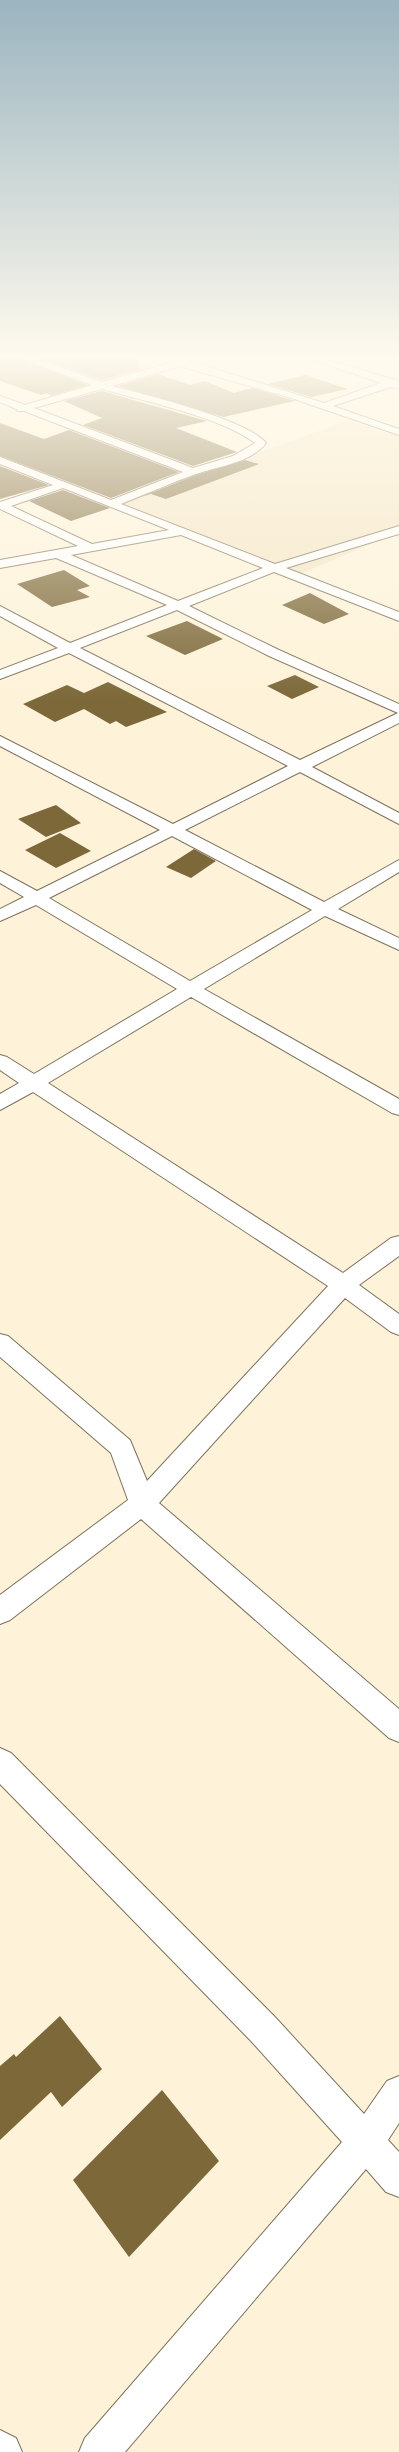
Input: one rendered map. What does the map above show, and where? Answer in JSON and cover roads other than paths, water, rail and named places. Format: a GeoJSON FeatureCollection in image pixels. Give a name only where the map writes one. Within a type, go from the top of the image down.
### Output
{"type":"FeatureCollection","features":[{"type":"Feature","properties":{"kind":"street"},"geometry":{"type":"LineString","coordinates":[[31,472],[399,617]]}},
{"type":"Feature","properties":{"kind":"street"},"geometry":{"type":"LineString","coordinates":[[110,504],[192,472]]}},
{"type":"Feature","properties":{"kind":"street"},"geometry":{"type":"LineString","coordinates":[[0,506],[62,485]]}},
{"type":"Feature","properties":{"kind":"street"},"geometry":{"type":"LineString","coordinates":[[0,506],[90,548]]}},
{"type":"Feature","properties":{"kind":"street"},"geometry":{"type":"LineString","coordinates":[[0,675],[274,568],[399,530]]}},
{"type":"Feature","properties":{"kind":"street"},"geometry":{"type":"LineString","coordinates":[[0,564],[180,532]]}},
{"type":"Feature","properties":{"kind":"street"},"geometry":{"type":"LineString","coordinates":[[376,537],[393,543]]}},
{"type":"Feature","properties":{"kind":"street"},"geometry":{"type":"LineString","coordinates":[[58,554],[179,606],[274,653],[399,709]]}},
{"type":"Feature","properties":{"kind":"street"},"geometry":{"type":"LineString","coordinates":[[0,610],[25,626],[301,766],[399,819]]}},
{"type":"Feature","properties":{"kind":"street"},"geometry":{"type":"LineString","coordinates":[[0,916],[399,717]]}},
{"type":"Feature","properties":{"kind":"street"},"geometry":{"type":"LineString","coordinates":[[0,740],[142,812],[173,830],[326,910],[399,945]]}},
{"type":"Feature","properties":{"kind":"street"},"geometry":{"type":"LineString","coordinates":[[0,1102],[34,1084],[190,989],[326,910],[399,865]]}},
{"type":"Feature","properties":{"kind":"street"},"geometry":{"type":"LineString","coordinates":[[0,876],[190,989],[399,1108]]}},
{"type":"Feature","properties":{"kind":"street"},"geometry":{"type":"LineString","coordinates":[[0,1061],[343,1285],[399,1326]]}},
{"type":"Feature","properties":{"kind":"street"},"geometry":{"type":"LineString","coordinates":[[0,1611],[142,1504],[343,1285],[399,1244]]}},
{"type":"Feature","properties":{"kind":"street"},"geometry":{"type":"LineString","coordinates":[[0,1343],[121,1447],[142,1504],[399,1728]]}},
{"type":"Feature","properties":{"kind":"street"},"geometry":{"type":"LineString","coordinates":[[0,1763],[263,2029],[399,2179]]}},
{"type":"Feature","properties":{"kind":"street"},"geometry":{"type":"LineString","coordinates":[[99,2452],[366,2142],[399,2094]]}}]}
